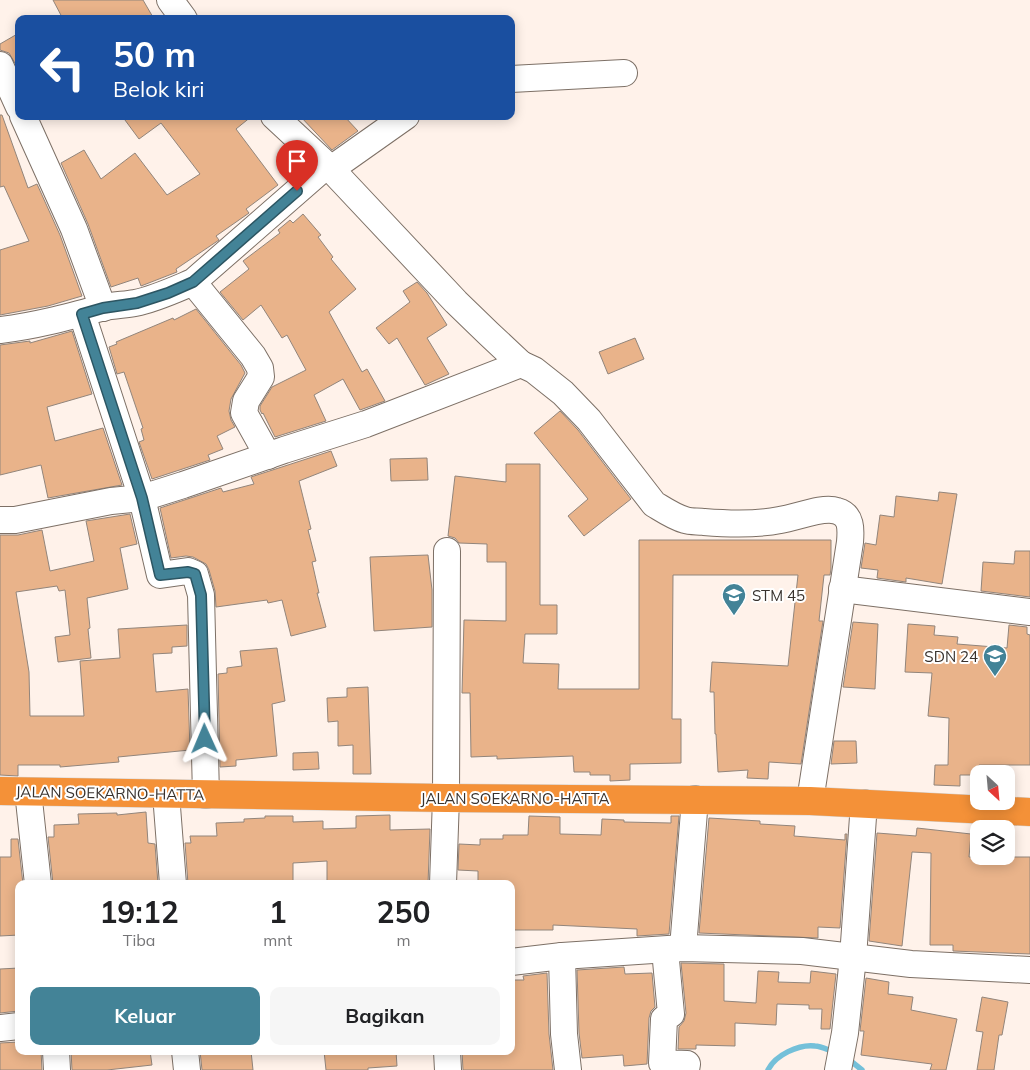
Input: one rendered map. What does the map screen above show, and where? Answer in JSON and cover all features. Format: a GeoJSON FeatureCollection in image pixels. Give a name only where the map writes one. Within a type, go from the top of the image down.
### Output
{"type":"FeatureCollection","features":[{"type":"Feature","properties":{"kind":"highway","name":"JALAN SOEKARNO-HATTA"},"geometry":{"type":"LineString","coordinates":[[0,791],[810,801],[1030,812]]}},
{"type":"Feature","properties":{"kind":"street"},"geometry":{"type":"LineString","coordinates":[[170,0],[181,15]]}},
{"type":"Feature","properties":{"kind":"street"},"geometry":{"type":"LineString","coordinates":[[0,65],[15,98]]}},
{"type":"Feature","properties":{"kind":"street"},"geometry":{"type":"LineString","coordinates":[[515,79],[624,73]]}},
{"type":"Feature","properties":{"kind":"street"},"geometry":{"type":"LineString","coordinates":[[25,120],[74,229],[160,575],[188,572],[195,574],[199,582],[202,612],[206,795]]}},
{"type":"Feature","properties":{"kind":"street"},"geometry":{"type":"LineString","coordinates":[[278,120],[329,167],[456,302],[521,364],[534,370],[564,393],[589,420],[654,504],[668,513],[685,520],[743,524],[780,521],[826,510],[836,510],[848,519],[851,528],[810,801]]}},
{"type":"Feature","properties":{"kind":"street"},"geometry":{"type":"LineString","coordinates":[[0,330],[24,327],[137,303],[168,293],[193,282],[329,167],[400,120]]}},
{"type":"Feature","properties":{"kind":"street"},"geometry":{"type":"LineString","coordinates":[[193,282],[253,356],[260,368],[261,377],[246,401],[244,413],[268,456]]}},
{"type":"Feature","properties":{"kind":"street"},"geometry":{"type":"LineString","coordinates":[[0,520],[15,520],[111,501],[142,498],[366,424],[521,364]]}},
{"type":"Feature","properties":{"kind":"street"},"geometry":{"type":"LineString","coordinates":[[443,880],[446,798],[447,551]]}},
{"type":"Feature","properties":{"kind":"street"},"geometry":{"type":"LineString","coordinates":[[842,590],[1030,612]]}},
{"type":"Feature","properties":{"kind":"street"},"geometry":{"type":"LineString","coordinates":[[28,792],[38,880]]}},
{"type":"Feature","properties":{"kind":"street"},"geometry":{"type":"LineString","coordinates":[[166,794],[173,880]]}},
{"type":"Feature","properties":{"kind":"street"},"geometry":{"type":"LineString","coordinates":[[686,1070],[687,1064],[662,1063],[664,1019],[671,1014],[674,949],[695,799]]}},
{"type":"Feature","properties":{"kind":"street"},"geometry":{"type":"LineString","coordinates":[[838,1070],[845,1033],[853,957],[864,803]]}},
{"type":"Feature","properties":{"kind":"street"},"geometry":{"type":"LineString","coordinates":[[515,962],[562,956],[674,949],[802,951],[911,964],[1030,970]]}},
{"type":"Feature","properties":{"kind":"street"},"geometry":{"type":"LineString","coordinates":[[562,956],[564,1034],[568,1070]]}},
{"type":"Feature","properties":{"kind":"street"},"geometry":{"type":"LineString","coordinates":[[0,1028],[15,1026]]}},
{"type":"Feature","properties":{"kind":"street"},"geometry":{"type":"LineString","coordinates":[[56,1055],[57,1070]]}},
{"type":"Feature","properties":{"kind":"street"},"geometry":{"type":"LineString","coordinates":[[185,1055],[186,1070]]}},
{"type":"Feature","properties":{"kind":"street"},"geometry":{"type":"LineString","coordinates":[[447,1055],[448,1070]]}},
{"type":"Feature","properties":{"kind":"building"},"geometry":{"type":"Polygon","coordinates":[[[53,0],[143,0],[152,15],[61,15],[53,0]]]}},
{"type":"Feature","properties":{"kind":"building"},"geometry":{"type":"Polygon","coordinates":[[[15,35],[15,63],[9,53],[0,50],[0,44],[15,35]]]}},
{"type":"Feature","properties":{"kind":"building"},"geometry":{"type":"Polygon","coordinates":[[[0,115],[2,115],[28,188],[37,184],[60,235],[82,296],[48,306],[0,315],[0,250],[29,241],[4,186],[0,187],[0,115]]]}},
{"type":"Feature","properties":{"kind":"building"},"geometry":{"type":"Polygon","coordinates":[[[125,120],[247,120],[236,129],[278,185],[246,209],[249,213],[216,236],[219,240],[176,269],[177,272],[141,286],[138,278],[111,287],[88,224],[61,163],[84,150],[101,179],[135,153],[167,195],[200,174],[161,123],[139,139],[125,120]]]}},
{"type":"Feature","properties":{"kind":"building"},"geometry":{"type":"Polygon","coordinates":[[[304,120],[348,120],[358,131],[332,150],[304,120]]]}},
{"type":"Feature","properties":{"kind":"building"},"geometry":{"type":"Polygon","coordinates":[[[303,214],[321,235],[318,237],[333,257],[331,259],[356,289],[329,312],[362,372],[367,369],[385,401],[360,410],[343,379],[314,395],[326,421],[275,437],[260,410],[260,406],[272,387],[306,370],[287,335],[282,338],[261,305],[243,320],[220,292],[249,269],[243,261],[280,233],[278,230],[290,220],[293,223],[303,214]]]}},
{"type":"Feature","properties":{"kind":"building"},"geometry":{"type":"Polygon","coordinates":[[[417,282],[427,293],[447,325],[427,338],[449,374],[425,385],[397,338],[389,344],[376,328],[410,302],[403,291],[417,282]]]}},
{"type":"Feature","properties":{"kind":"building"},"geometry":{"type":"Polygon","coordinates":[[[196,309],[241,365],[245,373],[231,399],[229,411],[235,427],[217,436],[223,449],[208,455],[210,460],[152,479],[139,442],[144,440],[141,429],[143,428],[124,372],[117,374],[109,347],[117,344],[116,342],[173,318],[174,320],[196,309]]]}},
{"type":"Feature","properties":{"kind":"building"},"geometry":{"type":"Polygon","coordinates":[[[72,331],[92,394],[47,407],[55,441],[103,428],[122,485],[48,498],[41,465],[0,475],[0,345],[30,341],[30,343],[72,331]]]}},
{"type":"Feature","properties":{"kind":"building"},"geometry":{"type":"Polygon","coordinates":[[[635,338],[644,359],[608,374],[599,352],[635,338]]]}},
{"type":"Feature","properties":{"kind":"building"},"geometry":{"type":"Polygon","coordinates":[[[560,411],[578,430],[631,499],[584,536],[568,516],[588,499],[534,433],[560,411]]]}},
{"type":"Feature","properties":{"kind":"building"},"geometry":{"type":"Polygon","coordinates":[[[331,451],[337,466],[299,481],[311,529],[308,530],[316,561],[312,562],[319,593],[317,593],[326,627],[291,636],[282,600],[268,603],[267,600],[216,607],[215,591],[206,564],[193,557],[171,558],[160,508],[221,488],[223,492],[254,484],[251,477],[331,451]]]}},
{"type":"Feature","properties":{"kind":"building"},"geometry":{"type":"Polygon","coordinates":[[[427,458],[428,480],[391,481],[390,459],[427,458]]]}},
{"type":"Feature","properties":{"kind":"building"},"geometry":{"type":"Polygon","coordinates":[[[506,464],[540,464],[540,605],[557,605],[557,634],[525,634],[523,663],[559,664],[558,689],[639,689],[639,540],[831,540],[831,569],[830,575],[824,575],[819,621],[823,621],[801,764],[769,762],[768,779],[747,778],[748,770],[718,772],[714,692],[710,692],[712,662],[788,666],[798,575],[673,575],[672,719],[681,719],[681,763],[630,764],[630,780],[610,781],[610,775],[590,775],[590,772],[574,772],[573,756],[497,759],[497,756],[471,757],[470,693],[462,693],[464,620],[506,621],[506,562],[487,562],[487,544],[459,543],[455,538],[448,536],[455,476],[506,482],[506,464]]]}},
{"type":"Feature","properties":{"kind":"building"},"geometry":{"type":"Polygon","coordinates":[[[939,492],[957,494],[942,584],[906,578],[906,582],[877,578],[878,570],[861,568],[865,543],[876,545],[880,515],[894,517],[896,496],[938,501],[939,492]]]}},
{"type":"Feature","properties":{"kind":"building"},"geometry":{"type":"Polygon","coordinates":[[[130,514],[137,544],[120,548],[128,589],[87,598],[91,658],[58,662],[55,637],[70,635],[65,590],[59,591],[57,586],[16,592],[29,672],[30,716],[84,716],[80,661],[120,658],[118,629],[187,625],[187,646],[172,647],[172,653],[153,654],[156,692],[188,689],[190,750],[118,757],[119,762],[60,767],[60,765],[18,765],[18,776],[0,775],[0,535],[18,535],[42,530],[50,571],[94,561],[86,521],[130,514]]]}},
{"type":"Feature","properties":{"kind":"building"},"geometry":{"type":"Polygon","coordinates":[[[1015,551],[1030,551],[1030,597],[981,591],[983,562],[1014,564],[1015,551]]]}},
{"type":"Feature","properties":{"kind":"building"},"geometry":{"type":"Polygon","coordinates":[[[428,555],[432,590],[432,627],[374,631],[370,557],[428,555]]]}},
{"type":"Feature","properties":{"kind":"building"},"geometry":{"type":"Polygon","coordinates":[[[853,622],[878,624],[875,689],[843,687],[853,622]]]}},
{"type":"Feature","properties":{"kind":"building"},"geometry":{"type":"Polygon","coordinates":[[[908,624],[935,626],[934,635],[958,637],[957,644],[1007,648],[1009,625],[1027,627],[1027,634],[1030,635],[1030,765],[970,765],[970,775],[960,775],[960,786],[934,785],[935,765],[948,765],[949,718],[928,716],[932,673],[905,672],[908,624]]]}},
{"type":"Feature","properties":{"kind":"building"},"geometry":{"type":"Polygon","coordinates":[[[277,648],[285,701],[272,704],[277,756],[236,760],[236,766],[220,767],[218,674],[227,673],[227,668],[242,666],[240,651],[277,648]]]}},
{"type":"Feature","properties":{"kind":"building"},"geometry":{"type":"Polygon","coordinates":[[[368,687],[371,774],[353,774],[353,745],[338,746],[338,721],[328,722],[327,698],[347,697],[347,688],[368,687]]]}},
{"type":"Feature","properties":{"kind":"building"},"geometry":{"type":"Polygon","coordinates":[[[834,741],[856,741],[857,763],[831,764],[834,741]]]}},
{"type":"Feature","properties":{"kind":"building"},"geometry":{"type":"Polygon","coordinates":[[[318,752],[319,769],[293,770],[293,753],[318,752]]]}},
{"type":"Feature","properties":{"kind":"building"},"geometry":{"type":"Polygon","coordinates":[[[146,812],[148,843],[155,844],[158,880],[53,880],[48,837],[54,837],[54,825],[79,824],[78,814],[117,813],[117,815],[146,812]]]}},
{"type":"Feature","properties":{"kind":"building"},"geometry":{"type":"Polygon","coordinates":[[[390,815],[390,830],[430,829],[428,880],[327,880],[327,861],[293,863],[293,880],[188,880],[185,843],[191,843],[190,836],[217,836],[216,823],[244,822],[244,819],[265,818],[265,816],[293,816],[293,822],[323,821],[323,829],[356,828],[356,816],[390,815]]]}},
{"type":"Feature","properties":{"kind":"building"},"geometry":{"type":"Polygon","coordinates":[[[529,816],[560,817],[560,834],[601,835],[602,819],[624,820],[624,822],[671,823],[671,816],[679,816],[669,934],[637,936],[637,929],[553,925],[553,930],[515,930],[515,880],[478,880],[478,871],[458,870],[459,844],[480,845],[480,839],[503,839],[503,835],[528,835],[529,816]]]}},
{"type":"Feature","properties":{"kind":"building"},"geometry":{"type":"Polygon","coordinates":[[[709,818],[760,821],[760,824],[795,826],[794,836],[845,840],[845,834],[847,834],[840,928],[818,927],[818,938],[699,933],[709,818]]]}},
{"type":"Feature","properties":{"kind":"building"},"geometry":{"type":"Polygon","coordinates":[[[917,828],[970,834],[970,865],[1015,865],[1015,857],[1030,857],[1030,954],[953,951],[953,945],[930,945],[931,853],[912,852],[902,946],[869,941],[877,833],[916,836],[917,828]]]}},
{"type":"Feature","properties":{"kind":"building"},"geometry":{"type":"Polygon","coordinates":[[[11,839],[18,839],[23,880],[15,880],[15,935],[0,936],[0,857],[11,857],[11,839]]]}},
{"type":"Feature","properties":{"kind":"building"},"geometry":{"type":"Polygon","coordinates":[[[681,963],[724,964],[724,1001],[756,1003],[758,971],[779,972],[778,982],[810,983],[811,971],[836,974],[830,1029],[821,1029],[822,1009],[809,1009],[809,1005],[777,1004],[776,1025],[735,1023],[735,1046],[696,1045],[696,1049],[678,1049],[679,1027],[684,1021],[686,1013],[681,963]]]}},
{"type":"Feature","properties":{"kind":"building"},"geometry":{"type":"Polygon","coordinates":[[[624,967],[625,974],[652,973],[655,1007],[651,1011],[649,1018],[647,1064],[624,1066],[623,1055],[582,1058],[579,1033],[577,970],[624,967]]]}},
{"type":"Feature","properties":{"kind":"building"},"geometry":{"type":"Polygon","coordinates":[[[15,968],[15,1011],[0,1013],[0,969],[15,968]]]}},
{"type":"Feature","properties":{"kind":"building"},"geometry":{"type":"Polygon","coordinates":[[[547,973],[549,1034],[553,1070],[463,1070],[462,1055],[515,1055],[515,980],[524,980],[523,976],[547,973]]]}},
{"type":"Feature","properties":{"kind":"building"},"geometry":{"type":"Polygon","coordinates":[[[866,978],[889,982],[888,994],[913,997],[911,1010],[957,1019],[946,1070],[930,1070],[932,1064],[861,1055],[864,1031],[860,1031],[866,978]]]}},
{"type":"Feature","properties":{"kind":"building"},"geometry":{"type":"Polygon","coordinates":[[[982,997],[1008,1002],[1002,1035],[999,1035],[994,1070],[977,1070],[983,1032],[976,1031],[982,997]]]}},
{"type":"Feature","properties":{"kind":"building"},"geometry":{"type":"Polygon","coordinates":[[[15,1042],[15,1055],[41,1055],[42,1070],[0,1070],[0,1043],[15,1042]]]}},
{"type":"Feature","properties":{"kind":"building"},"geometry":{"type":"Polygon","coordinates":[[[71,1055],[151,1055],[152,1065],[107,1070],[72,1070],[71,1055]]]}},
{"type":"Feature","properties":{"kind":"building"},"geometry":{"type":"Polygon","coordinates":[[[200,1055],[251,1055],[253,1070],[202,1070],[200,1055]]]}},
{"type":"Feature","properties":{"kind":"building"},"geometry":{"type":"Polygon","coordinates":[[[324,1055],[396,1055],[397,1066],[368,1068],[368,1070],[326,1070],[324,1055]]]}},
{"type":"Feature","properties":{"kind":"waterway"},"geometry":{"type":"LineString","coordinates":[[768,1070],[782,1055],[802,1047],[817,1046],[834,1052]]}},
{"type":"Feature","properties":{"kind":"waterway"},"geometry":{"type":"LineString","coordinates":[[847,1058],[862,1070]]}},
{"type":"Feature","properties":{"kind":"place","name":"STM 45"},"geometry":{"type":"Point","coordinates":[734,616]}},
{"type":"Feature","properties":{"kind":"place","name":"SDN 24"},"geometry":{"type":"Point","coordinates":[995,677]}},
{"type":"Feature","properties":{"kind":"route"},"geometry":{"type":"LineString","coordinates":[[205,739],[201,595],[199,582],[195,574],[188,572],[160,575],[142,498],[82,314],[103,308],[137,303],[168,293],[193,282],[297,191]]}}]}
